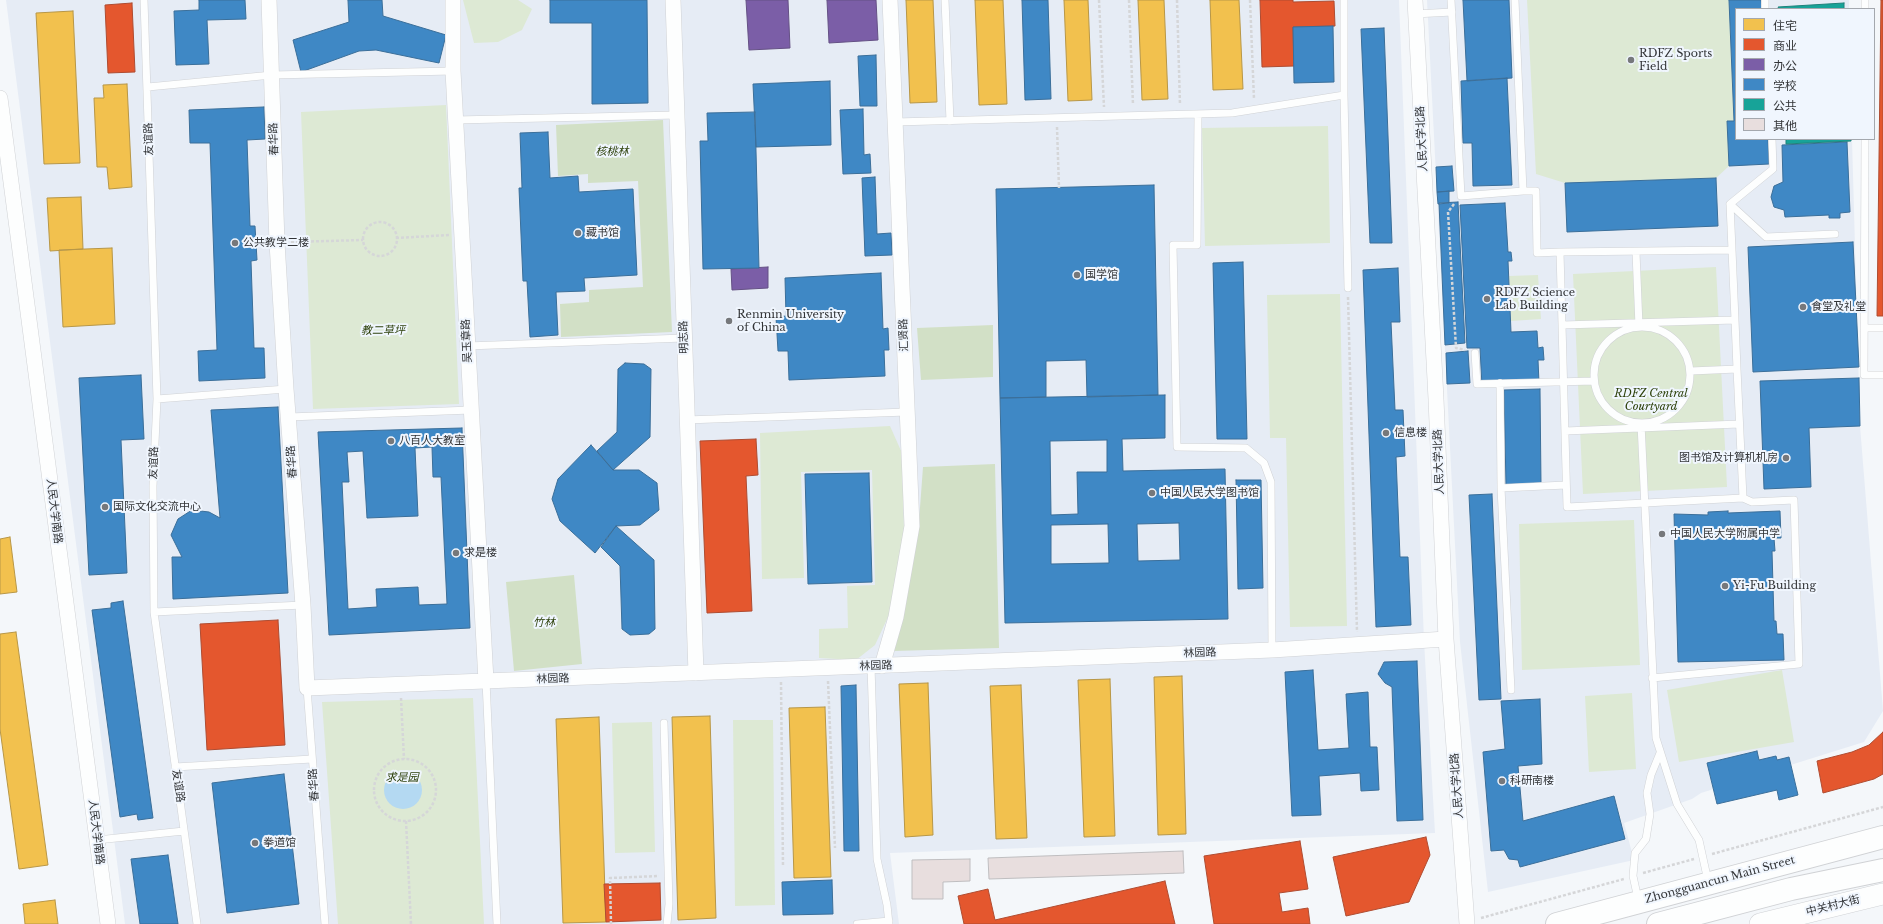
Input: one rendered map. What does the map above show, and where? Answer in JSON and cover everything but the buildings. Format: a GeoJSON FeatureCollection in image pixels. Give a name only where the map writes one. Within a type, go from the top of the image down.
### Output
{"type":"FeatureCollection","features":[{"type":"Feature","properties":{"kind":"main road","name":"Zhongguancun Main Street"},"geometry":{"type":"LineString","coordinates":[[1558,924],[1883,837]]}},
{"type":"Feature","properties":{"kind":"main road"},"geometry":{"type":"LineString","coordinates":[[1658,924],[1791,889],[1883,870]]}},
{"type":"Feature","properties":{"kind":"street","name":"春华路"},"geometry":{"type":"LineString","coordinates":[[269,0],[277,242],[286,390],[303,605],[307,688]]}},
{"type":"Feature","properties":{"kind":"street","name":"吴玉章路"},"geometry":{"type":"LineString","coordinates":[[453,0],[454,71],[461,234],[486,681]]}},
{"type":"Feature","properties":{"kind":"street","name":"明志路"},"geometry":{"type":"LineString","coordinates":[[673,0],[686,420],[696,674]]}},
{"type":"Feature","properties":{"kind":"street","name":"汇贤路"},"geometry":{"type":"LineString","coordinates":[[876,666],[896,617],[912,526],[890,0]]}},
{"type":"Feature","properties":{"kind":"street","name":"人民大学北路"},"geometry":{"type":"LineString","coordinates":[[1415,7],[1436,399],[1446,639],[1467,923]]}},
{"type":"Feature","properties":{"kind":"street","name":"人民大学南路"},"geometry":{"type":"LineString","coordinates":[[0,98],[108,924]]}},
{"type":"Feature","properties":{"kind":"street","name":"林园路"},"geometry":{"type":"LineString","coordinates":[[307,688],[696,674],[1272,650],[1357,646],[1446,639]]}},
{"type":"Feature","properties":{"kind":"street","name":"中关村大街"},"geometry":{"type":"LineString","coordinates":[[1760,924],[1781,921],[1883,894]]}},
{"type":"Feature","properties":{"kind":"lane","name":"友谊路"},"geometry":{"type":"LineString","coordinates":[[144,0],[157,398],[154,486],[154,612],[196,924]]}},
{"type":"Feature","properties":{"kind":"lane"},"geometry":{"type":"LineString","coordinates":[[945,0],[950,121]]}},
{"type":"Feature","properties":{"kind":"lane"},"geometry":{"type":"LineString","coordinates":[[1344,0],[1344,95],[1348,288]]}},
{"type":"Feature","properties":{"kind":"lane"},"geometry":{"type":"LineString","coordinates":[[1451,0],[1461,196],[1536,191],[1537,253],[1732,250]]}},
{"type":"Feature","properties":{"kind":"lane"},"geometry":{"type":"LineString","coordinates":[[1515,0],[1523,191]]}},
{"type":"Feature","properties":{"kind":"lane"},"geometry":{"type":"LineString","coordinates":[[1415,7],[1452,12]]}},
{"type":"Feature","properties":{"kind":"lane"},"geometry":{"type":"LineString","coordinates":[[148,87],[272,75],[454,71]]}},
{"type":"Feature","properties":{"kind":"lane"},"geometry":{"type":"LineString","coordinates":[[895,122],[1198,115],[1254,110],[1344,95]]}},
{"type":"Feature","properties":{"kind":"lane"},"geometry":{"type":"LineString","coordinates":[[456,120],[677,115]]}},
{"type":"Feature","properties":{"kind":"lane"},"geometry":{"type":"LineString","coordinates":[[1198,115],[1197,245],[1173,245],[1177,446],[1246,448],[1264,463],[1271,482],[1272,650]]}},
{"type":"Feature","properties":{"kind":"lane"},"geometry":{"type":"LineString","coordinates":[[1730,204],[1773,169],[1772,140]]}},
{"type":"Feature","properties":{"kind":"lane"},"geometry":{"type":"LineString","coordinates":[[1865,140],[1864,375],[1883,375]]}},
{"type":"Feature","properties":{"kind":"lane"},"geometry":{"type":"LineString","coordinates":[[1730,204],[1766,237],[1835,234]]}},
{"type":"Feature","properties":{"kind":"lane"},"geometry":{"type":"LineString","coordinates":[[1730,204],[1743,498]]}},
{"type":"Feature","properties":{"kind":"lane"},"geometry":{"type":"LineString","coordinates":[[1560,252],[1567,507],[1743,498],[1752,502],[1794,500],[1799,664],[1652,678]]}},
{"type":"Feature","properties":{"kind":"lane"},"geometry":{"type":"LineString","coordinates":[[1636,252],[1638,325]]}},
{"type":"Feature","properties":{"kind":"lane"},"geometry":{"type":"LineString","coordinates":[[1562,325],[1638,325],[1735,320]]}},
{"type":"Feature","properties":{"kind":"lane"},"geometry":{"type":"LineString","coordinates":[[1638,325],[1656,328],[1673,337],[1685,352],[1691,371],[1690,384],[1686,397],[1675,411],[1659,421],[1641,426],[1624,420],[1610,411],[1599,397],[1594,381],[1596,362],[1604,345],[1619,333],[1638,325]]}},
{"type":"Feature","properties":{"kind":"lane"},"geometry":{"type":"LineString","coordinates":[[1864,328],[1883,328]]}},
{"type":"Feature","properties":{"kind":"lane"},"geometry":{"type":"LineString","coordinates":[[467,346],[684,338]]}},
{"type":"Feature","properties":{"kind":"lane"},"geometry":{"type":"LineString","coordinates":[[1475,353],[1477,384],[1594,381]]}},
{"type":"Feature","properties":{"kind":"lane"},"geometry":{"type":"LineString","coordinates":[[1691,371],[1737,369]]}},
{"type":"Feature","properties":{"kind":"lane"},"geometry":{"type":"LineString","coordinates":[[1500,383],[1501,488],[1511,690]]}},
{"type":"Feature","properties":{"kind":"lane"},"geometry":{"type":"LineString","coordinates":[[157,398],[286,390]]}},
{"type":"Feature","properties":{"kind":"lane"},"geometry":{"type":"LineString","coordinates":[[288,417],[471,410]]}},
{"type":"Feature","properties":{"kind":"lane"},"geometry":{"type":"LineString","coordinates":[[686,420],[907,412]]}},
{"type":"Feature","properties":{"kind":"lane"},"geometry":{"type":"LineString","coordinates":[[1565,430],[1641,426],[1739,424]]}},
{"type":"Feature","properties":{"kind":"lane"},"geometry":{"type":"LineString","coordinates":[[1641,426],[1656,738],[1677,804],[1699,840],[1708,884]]}},
{"type":"Feature","properties":{"kind":"lane"},"geometry":{"type":"LineString","coordinates":[[1501,488],[1566,485]]}},
{"type":"Feature","properties":{"kind":"lane"},"geometry":{"type":"LineString","coordinates":[[154,612],[303,605]]}},
{"type":"Feature","properties":{"kind":"lane"},"geometry":{"type":"LineString","coordinates":[[857,924],[889,923],[888,905],[877,859],[876,666]]}},
{"type":"Feature","properties":{"kind":"lane"},"geometry":{"type":"LineString","coordinates":[[486,681],[497,924]]}},
{"type":"Feature","properties":{"kind":"lane","name":"春华路"},"geometry":{"type":"LineString","coordinates":[[307,688],[325,924]]}},
{"type":"Feature","properties":{"kind":"lane"},"geometry":{"type":"LineString","coordinates":[[664,723],[670,904],[667,924]]}},
{"type":"Feature","properties":{"kind":"lane"},"geometry":{"type":"LineString","coordinates":[[1639,902],[1633,876],[1635,853],[1646,839],[1650,814],[1647,793],[1651,774],[1660,753]]}},
{"type":"Feature","properties":{"kind":"lane"},"geometry":{"type":"LineString","coordinates":[[175,767],[312,759]]}},
{"type":"Feature","properties":{"kind":"lane"},"geometry":{"type":"LineString","coordinates":[[98,840],[184,831]]}},
{"type":"Feature","properties":{"kind":"path"},"geometry":{"type":"LineString","coordinates":[[1099,0],[1104,117]]}},
{"type":"Feature","properties":{"kind":"path"},"geometry":{"type":"LineString","coordinates":[[1129,0],[1133,116]]}},
{"type":"Feature","properties":{"kind":"path"},"geometry":{"type":"LineString","coordinates":[[1176,0],[1180,115]]}},
{"type":"Feature","properties":{"kind":"path"},"geometry":{"type":"LineString","coordinates":[[1250,0],[1254,110]]}},
{"type":"Feature","properties":{"kind":"path"},"geometry":{"type":"LineString","coordinates":[[1057,118],[1059,188]]}},
{"type":"Feature","properties":{"kind":"path"},"geometry":{"type":"LineString","coordinates":[[1461,196],[1448,212],[1456,348],[1475,353]]}},
{"type":"Feature","properties":{"kind":"path"},"geometry":{"type":"LineString","coordinates":[[378,222],[384,222],[393,228],[396,238],[393,249],[389,253],[378,256],[367,250],[363,240],[363,235],[369,226],[378,222]]}},
{"type":"Feature","properties":{"kind":"path"},"geometry":{"type":"LineString","coordinates":[[396,238],[461,234]]}},
{"type":"Feature","properties":{"kind":"path"},"geometry":{"type":"LineString","coordinates":[[277,242],[363,240]]}},
{"type":"Feature","properties":{"kind":"path"},"geometry":{"type":"LineString","coordinates":[[1348,288],[1357,646]]}},
{"type":"Feature","properties":{"kind":"path"},"geometry":{"type":"LineString","coordinates":[[828,668],[835,848]]}},
{"type":"Feature","properties":{"kind":"path"},"geometry":{"type":"LineString","coordinates":[[781,670],[783,867]]}},
{"type":"Feature","properties":{"kind":"path"},"geometry":{"type":"LineString","coordinates":[[400,684],[404,759]]}},
{"type":"Feature","properties":{"kind":"path"},"geometry":{"type":"LineString","coordinates":[[404,759],[414,760],[428,769],[435,783],[435,790],[431,805],[427,811],[413,819],[406,820],[391,817],[384,812],[376,799],[374,791],[375,783],[383,768],[390,763],[404,759]]}},
{"type":"Feature","properties":{"kind":"path"},"geometry":{"type":"LineString","coordinates":[[1467,923],[1883,807]]}},
{"type":"Feature","properties":{"kind":"path"},"geometry":{"type":"LineString","coordinates":[[406,820],[411,924]]}},
{"type":"Feature","properties":{"kind":"path"},"geometry":{"type":"LineString","coordinates":[[611,924],[610,878],[668,875]]}},
{"type":"Feature","properties":{"kind":"shaded area","name":"Renmin University of China"},"geometry":{"type":"Polygon","coordinates":[[[6,0],[1399,0],[1424,641],[1435,833],[890,853],[899,924],[125,924],[6,0]]]}},
{"type":"Feature","properties":{"kind":"shaded area","name":"中国人民大学附属中学"},"geometry":{"type":"Polygon","coordinates":[[[1427,0],[1849,0],[1849,8],[1735,8],[1735,140],[1852,140],[1860,426],[1883,711],[1864,742],[1701,793],[1692,799],[1624,823],[1634,860],[1488,892],[1460,642],[1427,0]]]}},
{"type":"Feature","properties":{"kind":"green space"},"geometry":{"type":"Polygon","coordinates":[[[463,0],[518,0],[532,9],[522,30],[498,42],[474,43],[463,0]]]}},
{"type":"Feature","properties":{"kind":"green space","name":"RDFZ Sports Field"},"geometry":{"type":"Polygon","coordinates":[[[1527,0],[1729,0],[1734,121],[1727,121],[1729,166],[1716,178],[1565,183],[1536,174],[1527,0]]]}},
{"type":"Feature","properties":{"kind":"green space","name":"教二草坪"},"geometry":{"type":"Polygon","coordinates":[[[446,105],[459,404],[313,409],[301,112],[446,105]]]}},
{"type":"Feature","properties":{"kind":"green space","name":"核桃林"},"geometry":{"type":"Polygon","coordinates":[[[663,120],[672,332],[561,337],[560,304],[589,302],[589,290],[643,287],[638,181],[588,183],[588,174],[558,176],[556,125],[663,120]]]}},
{"type":"Feature","properties":{"kind":"green space"},"geometry":{"type":"Polygon","coordinates":[[[1328,126],[1330,243],[1205,246],[1202,128],[1328,126]]]}},
{"type":"Feature","properties":{"kind":"green space","name":"RDFZ Central Courtyard"},"geometry":{"type":"Polygon","coordinates":[[[1716,267],[1727,487],[1583,494],[1573,274],[1716,267]]]}},
{"type":"Feature","properties":{"kind":"green space"},"geometry":{"type":"Polygon","coordinates":[[[1538,275],[1541,319],[1511,321],[1509,276],[1538,275]]]}},
{"type":"Feature","properties":{"kind":"green space"},"geometry":{"type":"Polygon","coordinates":[[[1340,294],[1347,626],[1290,627],[1286,438],[1270,438],[1267,295],[1340,294]]]}},
{"type":"Feature","properties":{"kind":"green space"},"geometry":{"type":"Polygon","coordinates":[[[993,325],[993,377],[921,380],[917,328],[993,325]]]}},
{"type":"Feature","properties":{"kind":"green space"},"geometry":{"type":"Polygon","coordinates":[[[890,426],[902,453],[904,530],[895,602],[875,645],[856,660],[819,658],[819,629],[848,628],[847,586],[875,585],[872,470],[801,472],[804,578],[762,579],[760,433],[890,426]]]}},
{"type":"Feature","properties":{"kind":"green space"},"geometry":{"type":"Polygon","coordinates":[[[995,464],[999,648],[893,651],[919,521],[923,467],[995,464]]]}},
{"type":"Feature","properties":{"kind":"green space"},"geometry":{"type":"Polygon","coordinates":[[[1634,520],[1640,665],[1522,670],[1519,524],[1634,520]]]}},
{"type":"Feature","properties":{"kind":"green space","name":"竹林"},"geometry":{"type":"Polygon","coordinates":[[[574,575],[582,664],[514,671],[506,582],[574,575]]]}},
{"type":"Feature","properties":{"kind":"green space"},"geometry":{"type":"Polygon","coordinates":[[[1782,670],[1794,742],[1679,762],[1667,690],[1782,670]]]}},
{"type":"Feature","properties":{"kind":"green space"},"geometry":{"type":"Polygon","coordinates":[[[1632,693],[1636,769],[1589,772],[1585,696],[1632,693]]]}},
{"type":"Feature","properties":{"kind":"green space","name":"求是园"},"geometry":{"type":"Polygon","coordinates":[[[473,698],[484,924],[338,924],[322,702],[473,698]]]}},
{"type":"Feature","properties":{"kind":"green space"},"geometry":{"type":"Polygon","coordinates":[[[733,720],[773,720],[775,905],[735,906],[733,720]]]}},
{"type":"Feature","properties":{"kind":"green space"},"geometry":{"type":"Polygon","coordinates":[[[652,722],[655,852],[615,853],[612,723],[652,722]]]}},
{"type":"Feature","properties":{"kind":"water"},"geometry":{"type":"Polygon","coordinates":[[[399,771],[407,771],[417,776],[421,783],[421,797],[417,804],[407,809],[399,809],[389,804],[387,801],[384,794],[384,786],[389,776],[392,774],[399,771]]]}},
{"type":"Feature","properties":{"kind":"place","name":"RDFZ Sports Field"},"geometry":{"type":"Point","coordinates":[1631,60]}},
{"type":"Feature","properties":{"kind":"place","name":"藏书馆"},"geometry":{"type":"Point","coordinates":[578,233]}},
{"type":"Feature","properties":{"kind":"place","name":"公共教学二楼"},"geometry":{"type":"Point","coordinates":[235,243]}},
{"type":"Feature","properties":{"kind":"place","name":"国学馆"},"geometry":{"type":"Point","coordinates":[1077,275]}},
{"type":"Feature","properties":{"kind":"place","name":"RDFZ Science Lab Building"},"geometry":{"type":"Point","coordinates":[1487,299]}},
{"type":"Feature","properties":{"kind":"place","name":"食堂及礼堂"},"geometry":{"type":"Point","coordinates":[1803,307]}},
{"type":"Feature","properties":{"kind":"place","name":"Renmin University of China"},"geometry":{"type":"Point","coordinates":[729,321]}},
{"type":"Feature","properties":{"kind":"place","name":"信息楼"},"geometry":{"type":"Point","coordinates":[1386,433]}},
{"type":"Feature","properties":{"kind":"place","name":"八百人大教室"},"geometry":{"type":"Point","coordinates":[391,441]}},
{"type":"Feature","properties":{"kind":"place","name":"图书馆及计算机机房"},"geometry":{"type":"Point","coordinates":[1786,458]}},
{"type":"Feature","properties":{"kind":"place","name":"中国人民大学图书馆"},"geometry":{"type":"Point","coordinates":[1152,493]}},
{"type":"Feature","properties":{"kind":"place","name":"国际文化交流中心"},"geometry":{"type":"Point","coordinates":[105,507]}},
{"type":"Feature","properties":{"kind":"place","name":"中国人民大学附属中学"},"geometry":{"type":"Point","coordinates":[1662,534]}},
{"type":"Feature","properties":{"kind":"place","name":"求是楼"},"geometry":{"type":"Point","coordinates":[456,553]}},
{"type":"Feature","properties":{"kind":"place","name":"Yi-Fu Building"},"geometry":{"type":"Point","coordinates":[1725,586]}},
{"type":"Feature","properties":{"kind":"place","name":"科研南楼"},"geometry":{"type":"Point","coordinates":[1502,781]}},
{"type":"Feature","properties":{"kind":"place","name":"拳道馆"},"geometry":{"type":"Point","coordinates":[255,843]}}]}
